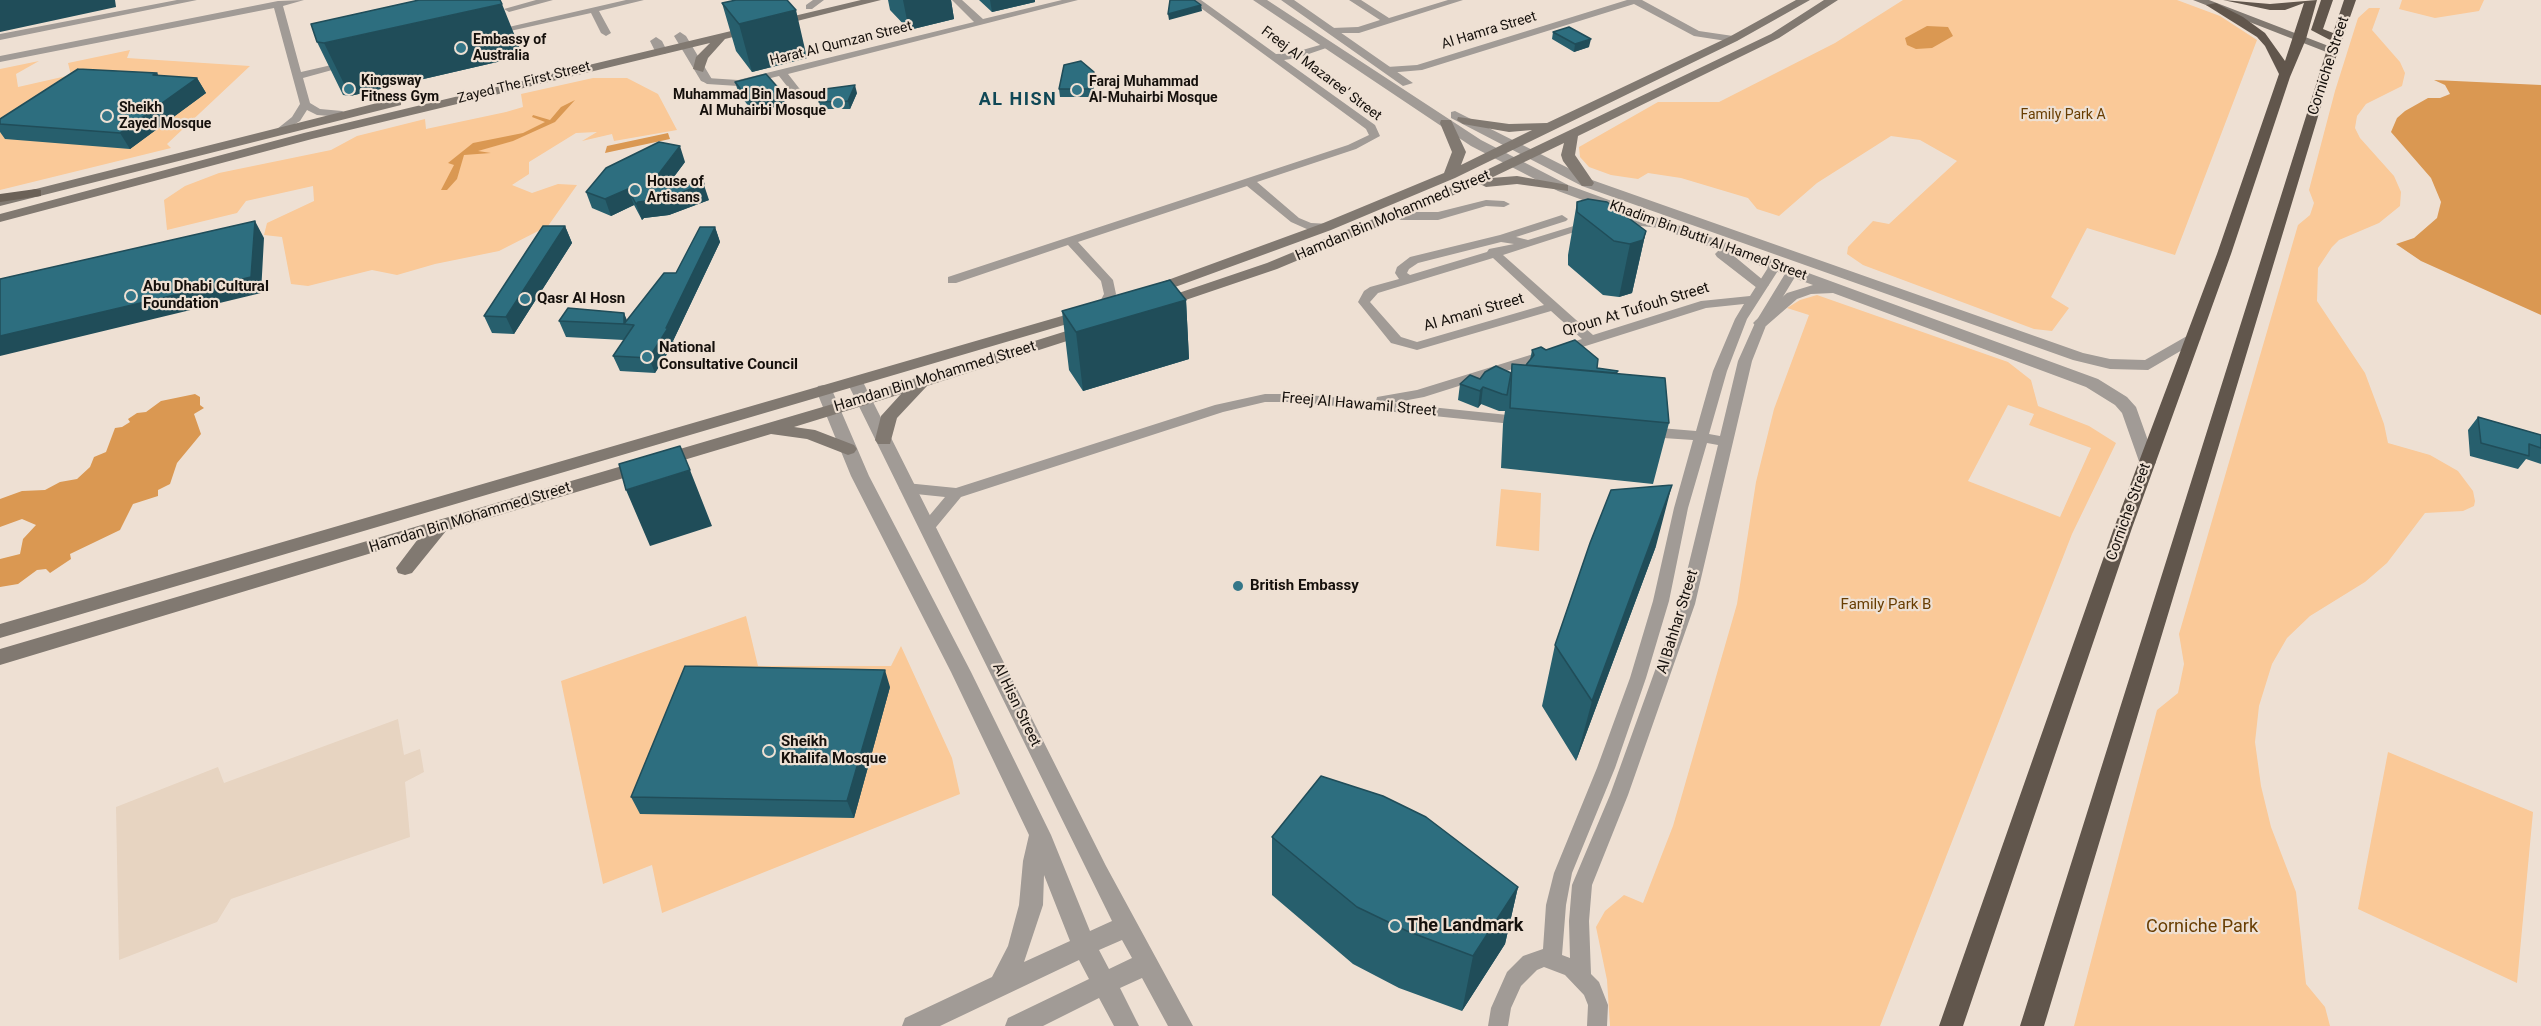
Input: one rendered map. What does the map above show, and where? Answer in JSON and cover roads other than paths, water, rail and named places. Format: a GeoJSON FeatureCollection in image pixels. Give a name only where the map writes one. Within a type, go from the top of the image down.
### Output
{"type":"FeatureCollection","features":[{"type":"Feature","properties":{"kind":"highway"},"geometry":{"type":"LineString","coordinates":[[2227,0],[2278,8],[2303,0]]}},
{"type":"Feature","properties":{"kind":"highway","name":"Corniche Street"},"geometry":{"type":"LineString","coordinates":[[1951,1026],[2147,463],[2193,339],[2285,74],[2301,35],[2311,0]]}},
{"type":"Feature","properties":{"kind":"highway"},"geometry":{"type":"LineString","coordinates":[[2327,0],[2317,30],[2335,44]]}},
{"type":"Feature","properties":{"kind":"highway","name":"Corniche Street"},"geometry":{"type":"LineString","coordinates":[[2032,1026],[2350,0]]}},
{"type":"Feature","properties":{"kind":"highway"},"geometry":{"type":"LineString","coordinates":[[2212,5],[2239,19],[2261,35],[2270,45],[2285,74]]}},
{"type":"Feature","properties":{"kind":"main road","name":"Zayed The First Street"},"geometry":{"type":"LineString","coordinates":[[0,200],[36,193],[342,114],[683,41],[837,0]]}},
{"type":"Feature","properties":{"kind":"main road","name":"Zayed The First Street"},"geometry":{"type":"LineString","coordinates":[[683,41],[726,36],[875,0]]}},
{"type":"Feature","properties":{"kind":"main road","name":"Hamdan Bin Mohammed Street"},"geometry":{"type":"LineString","coordinates":[[0,631],[1102,309],[1326,227],[1450,174],[1733,39],[1804,0]]}},
{"type":"Feature","properties":{"kind":"main road","name":"Hamdan Bin Mohammed Street"},"geometry":{"type":"LineString","coordinates":[[1148,309],[1272,266],[1399,216],[1572,136],[1775,36],[1832,0]]}},
{"type":"Feature","properties":{"kind":"main road"},"geometry":{"type":"LineString","coordinates":[[2199,0],[2301,35],[2335,44]]}},
{"type":"Feature","properties":{"kind":"main road"},"geometry":{"type":"LineString","coordinates":[[2227,0],[2301,35]]}},
{"type":"Feature","properties":{"kind":"main road"},"geometry":{"type":"LineString","coordinates":[[699,69],[704,54],[726,36]]}},
{"type":"Feature","properties":{"kind":"main road","name":"Zayed The First Street"},"geometry":{"type":"LineString","coordinates":[[0,218],[659,46]]}},
{"type":"Feature","properties":{"kind":"main road"},"geometry":{"type":"LineString","coordinates":[[1463,120],[1509,128],[1556,124]]}},
{"type":"Feature","properties":{"kind":"main road"},"geometry":{"type":"LineString","coordinates":[[1446,123],[1459,152],[1450,174]]}},
{"type":"Feature","properties":{"kind":"main road"},"geometry":{"type":"LineString","coordinates":[[1572,136],[1568,155],[1585,189]]}},
{"type":"Feature","properties":{"kind":"main road"},"geometry":{"type":"LineString","coordinates":[[1458,189],[1490,182],[1517,180],[1563,188]]}},
{"type":"Feature","properties":{"kind":"main road","name":"Hamdan Bin Mohammed Street"},"geometry":{"type":"LineString","coordinates":[[0,657],[832,410],[1115,320]]}},
{"type":"Feature","properties":{"kind":"main road"},"geometry":{"type":"LineString","coordinates":[[884,440],[890,416],[910,392],[925,381]]}},
{"type":"Feature","properties":{"kind":"main road"},"geometry":{"type":"LineString","coordinates":[[755,432],[798,432],[848,449]]}},
{"type":"Feature","properties":{"kind":"main road"},"geometry":{"type":"LineString","coordinates":[[405,568],[439,527]]}},
{"type":"Feature","properties":{"kind":"street"},"geometry":{"type":"LineString","coordinates":[[0,37],[137,5],[192,0]]}},
{"type":"Feature","properties":{"kind":"street"},"geometry":{"type":"LineString","coordinates":[[0,59],[299,0]]}},
{"type":"Feature","properties":{"kind":"street"},"geometry":{"type":"LineString","coordinates":[[503,0],[514,18]]}},
{"type":"Feature","properties":{"kind":"street"},"geometry":{"type":"LineString","coordinates":[[485,34],[548,0]]}},
{"type":"Feature","properties":{"kind":"street"},"geometry":{"type":"LineString","coordinates":[[514,18],[639,0]]}},
{"type":"Feature","properties":{"kind":"street"},"geometry":{"type":"LineString","coordinates":[[809,7],[819,0]]}},
{"type":"Feature","properties":{"kind":"street"},"geometry":{"type":"LineString","coordinates":[[957,0],[981,23]]}},
{"type":"Feature","properties":{"kind":"street","name":"Harat Al Qumzan Street"},"geometry":{"type":"LineString","coordinates":[[707,81],[738,83],[1073,0]]}},
{"type":"Feature","properties":{"kind":"street","name":"Freej Al Mazaree' Street"},"geometry":{"type":"LineString","coordinates":[[952,280],[1372,139],[1376,133],[1371,127],[1195,0]]}},
{"type":"Feature","properties":{"kind":"street","name":"Khadim Bin Butti Al Hamed Street"},"geometry":{"type":"LineString","coordinates":[[1259,0],[1494,153],[1563,188],[1585,189],[2079,357],[2110,364],[2148,365],[2193,339]]}},
{"type":"Feature","properties":{"kind":"street","name":"Khadim Bin Butti Al Hamed Street"},"geometry":{"type":"LineString","coordinates":[[1287,0],[1463,120],[1530,155],[1585,189],[1660,224],[2073,374],[2107,392],[2130,411],[2147,463]]}},
{"type":"Feature","properties":{"kind":"street"},"geometry":{"type":"LineString","coordinates":[[1354,0],[1388,21]]}},
{"type":"Feature","properties":{"kind":"street"},"geometry":{"type":"LineString","coordinates":[[1422,0],[1434,7]]}},
{"type":"Feature","properties":{"kind":"street"},"geometry":{"type":"LineString","coordinates":[[1332,31],[1359,30],[1458,0]]}},
{"type":"Feature","properties":{"kind":"street"},"geometry":{"type":"LineString","coordinates":[[1636,0],[1697,33],[1733,39]]}},
{"type":"Feature","properties":{"kind":"street","name":"Al Hamra Street"},"geometry":{"type":"LineString","coordinates":[[1387,70],[1418,68],[1636,0]]}},
{"type":"Feature","properties":{"kind":"street"},"geometry":{"type":"LineString","coordinates":[[514,18],[579,2],[595,5]]}},
{"type":"Feature","properties":{"kind":"street"},"geometry":{"type":"LineString","coordinates":[[278,4],[305,104],[317,112],[342,114]]}},
{"type":"Feature","properties":{"kind":"street"},"geometry":{"type":"LineString","coordinates":[[137,5],[141,32]]}},
{"type":"Feature","properties":{"kind":"street"},"geometry":{"type":"LineString","coordinates":[[595,5],[606,33]]}},
{"type":"Feature","properties":{"kind":"street"},"geometry":{"type":"LineString","coordinates":[[1345,40],[1359,30]]}},
{"type":"Feature","properties":{"kind":"street"},"geometry":{"type":"LineString","coordinates":[[683,41],[707,81]]}},
{"type":"Feature","properties":{"kind":"street"},"geometry":{"type":"LineString","coordinates":[[298,76],[363,61]]}},
{"type":"Feature","properties":{"kind":"street","name":"Al Hamra Street"},"geometry":{"type":"LineString","coordinates":[[1403,81],[1418,68]]}},
{"type":"Feature","properties":{"kind":"street"},"geometry":{"type":"LineString","coordinates":[[781,72],[801,97]]}},
{"type":"Feature","properties":{"kind":"street"},"geometry":{"type":"LineString","coordinates":[[282,129],[296,119],[305,104]]}},
{"type":"Feature","properties":{"kind":"street"},"geometry":{"type":"LineString","coordinates":[[1248,181],[1295,220],[1309,226],[1326,227]]}},
{"type":"Feature","properties":{"kind":"street"},"geometry":{"type":"LineString","coordinates":[[1585,189],[1593,213],[1588,225]]}},
{"type":"Feature","properties":{"kind":"street"},"geometry":{"type":"LineString","coordinates":[[1399,216],[1428,217],[1486,203],[1504,204]]}},
{"type":"Feature","properties":{"kind":"street"},"geometry":{"type":"LineString","coordinates":[[1501,238],[1562,219]]}},
{"type":"Feature","properties":{"kind":"street","name":"Al Amani Street"},"geometry":{"type":"LineString","coordinates":[[1553,306],[1425,345],[1409,345],[1396,340],[1364,302],[1368,294],[1374,290],[1406,279],[1588,225],[1615,221],[1660,224]]}},
{"type":"Feature","properties":{"kind":"street"},"geometry":{"type":"LineString","coordinates":[[1695,236],[1743,268],[1754,299]]}},
{"type":"Feature","properties":{"kind":"street","name":"Al Amani Street"},"geometry":{"type":"LineString","coordinates":[[1406,279],[1401,273],[1403,267],[1414,260],[1501,238],[1527,243]]}},
{"type":"Feature","properties":{"kind":"street"},"geometry":{"type":"LineString","coordinates":[[1071,241],[1107,280],[1110,294],[1102,309]]}},
{"type":"Feature","properties":{"kind":"street"},"geometry":{"type":"LineString","coordinates":[[1493,252],[1591,340]]}},
{"type":"Feature","properties":{"kind":"street","name":"Al Bahhar Street"},"geometry":{"type":"LineString","coordinates":[[1552,960],[1556,905],[1563,873],[1606,768],[1638,678],[1661,601],[1681,508],[1724,360],[1754,299],[1775,266]]}},
{"type":"Feature","properties":{"kind":"street","name":"Al Bahhar Street"},"geometry":{"type":"LineString","coordinates":[[1581,974],[1579,932],[1582,885],[1619,795],[1683,613],[1744,361],[1761,323],[1792,272]]}},
{"type":"Feature","properties":{"kind":"street"},"geometry":{"type":"LineString","coordinates":[[1761,323],[1792,296],[1809,290],[1841,290]]}},
{"type":"Feature","properties":{"kind":"street","name":"Qroun At Tufouh Street"},"geometry":{"type":"LineString","coordinates":[[1361,404],[1419,394],[1705,304],[1754,299]]}},
{"type":"Feature","properties":{"kind":"street"},"geometry":{"type":"LineString","coordinates":[[2073,374],[2088,373],[2091,370],[2091,365],[2079,357]]}},
{"type":"Feature","properties":{"kind":"street","name":"Al Hisn Street"},"geometry":{"type":"LineString","coordinates":[[855,382],[1145,964],[1181,1026]]}},
{"type":"Feature","properties":{"kind":"street"},"geometry":{"type":"LineString","coordinates":[[824,390],[848,449],[1040,835],[1084,946],[1127,1026]]}},
{"type":"Feature","properties":{"kind":"street"},"geometry":{"type":"LineString","coordinates":[[1414,409],[1412,400],[1419,394]]}},
{"type":"Feature","properties":{"kind":"street","name":"Freej Al Hawamil Street"},"geometry":{"type":"LineString","coordinates":[[906,488],[956,493],[1234,403],[1281,397],[1542,422]]}},
{"type":"Feature","properties":{"kind":"street"},"geometry":{"type":"LineString","coordinates":[[1635,430],[1668,434],[1724,447]]}},
{"type":"Feature","properties":{"kind":"street"},"geometry":{"type":"LineString","coordinates":[[927,528],[956,493]]}},
{"type":"Feature","properties":{"kind":"street"},"geometry":{"type":"LineString","coordinates":[[1661,601],[1670,610],[1683,613]]}},
{"type":"Feature","properties":{"kind":"street"},"geometry":{"type":"LineString","coordinates":[[999,988],[1019,948],[1027,922],[1033,893],[1034,861],[1040,835]]}},
{"type":"Feature","properties":{"kind":"street"},"geometry":{"type":"LineString","coordinates":[[914,1026],[999,988],[1126,926]]}},
{"type":"Feature","properties":{"kind":"street"},"geometry":{"type":"LineString","coordinates":[[1498,1026],[1501,1008],[1514,979],[1530,963],[1544,958],[1581,974],[1592,988],[1598,1005],[1597,1026]]}},
{"type":"Feature","properties":{"kind":"street"},"geometry":{"type":"LineString","coordinates":[[1017,1026],[1145,964]]}},
{"type":"Feature","properties":{"kind":"place","name":"Embassy of Australia"},"geometry":{"type":"Point","coordinates":[461,48]}},
{"type":"Feature","properties":{"kind":"place","name":"Kingsway Fitness Gym"},"geometry":{"type":"Point","coordinates":[349,89]}},
{"type":"Feature","properties":{"kind":"place","name":"Faraj Muhammad Al-Muhairbi Mosque"},"geometry":{"type":"Point","coordinates":[1077,90]}},
{"type":"Feature","properties":{"kind":"place","name":"Muhammad Bin Masoud Al Muhairbi Mosque"},"geometry":{"type":"Point","coordinates":[838,103]}},
{"type":"Feature","properties":{"kind":"place","name":"Sheikh Zayed Mosque"},"geometry":{"type":"Point","coordinates":[107,116]}},
{"type":"Feature","properties":{"kind":"place","name":"House of Artisans"},"geometry":{"type":"Point","coordinates":[635,190]}},
{"type":"Feature","properties":{"kind":"place","name":"Abu Dhabi Cultural Foundation"},"geometry":{"type":"Point","coordinates":[131,296]}},
{"type":"Feature","properties":{"kind":"place","name":"Qasr Al Hosn"},"geometry":{"type":"Point","coordinates":[525,299]}},
{"type":"Feature","properties":{"kind":"place","name":"National Consultative Council"},"geometry":{"type":"Point","coordinates":[647,357]}},
{"type":"Feature","properties":{"kind":"place","name":"British Embassy"},"geometry":{"type":"Point","coordinates":[1238,586]}},
{"type":"Feature","properties":{"kind":"place","name":"Sheikh Khalifa Mosque"},"geometry":{"type":"Point","coordinates":[769,751]}},
{"type":"Feature","properties":{"kind":"place","name":"The Landmark"},"geometry":{"type":"Point","coordinates":[1395,926]}},
{"type":"Feature","properties":{"kind":"district","name":"AL HISN"},"geometry":{"type":"Point","coordinates":[1018,100]}},
{"type":"Feature","properties":{"kind":"park label","name":"Family Park A"},"geometry":{"type":"Point","coordinates":[2063,115]}},
{"type":"Feature","properties":{"kind":"park label","name":"Family Park B"},"geometry":{"type":"Point","coordinates":[1886,605]}},
{"type":"Feature","properties":{"kind":"park label","name":"Corniche Park"},"geometry":{"type":"Point","coordinates":[2202,927]}}]}
